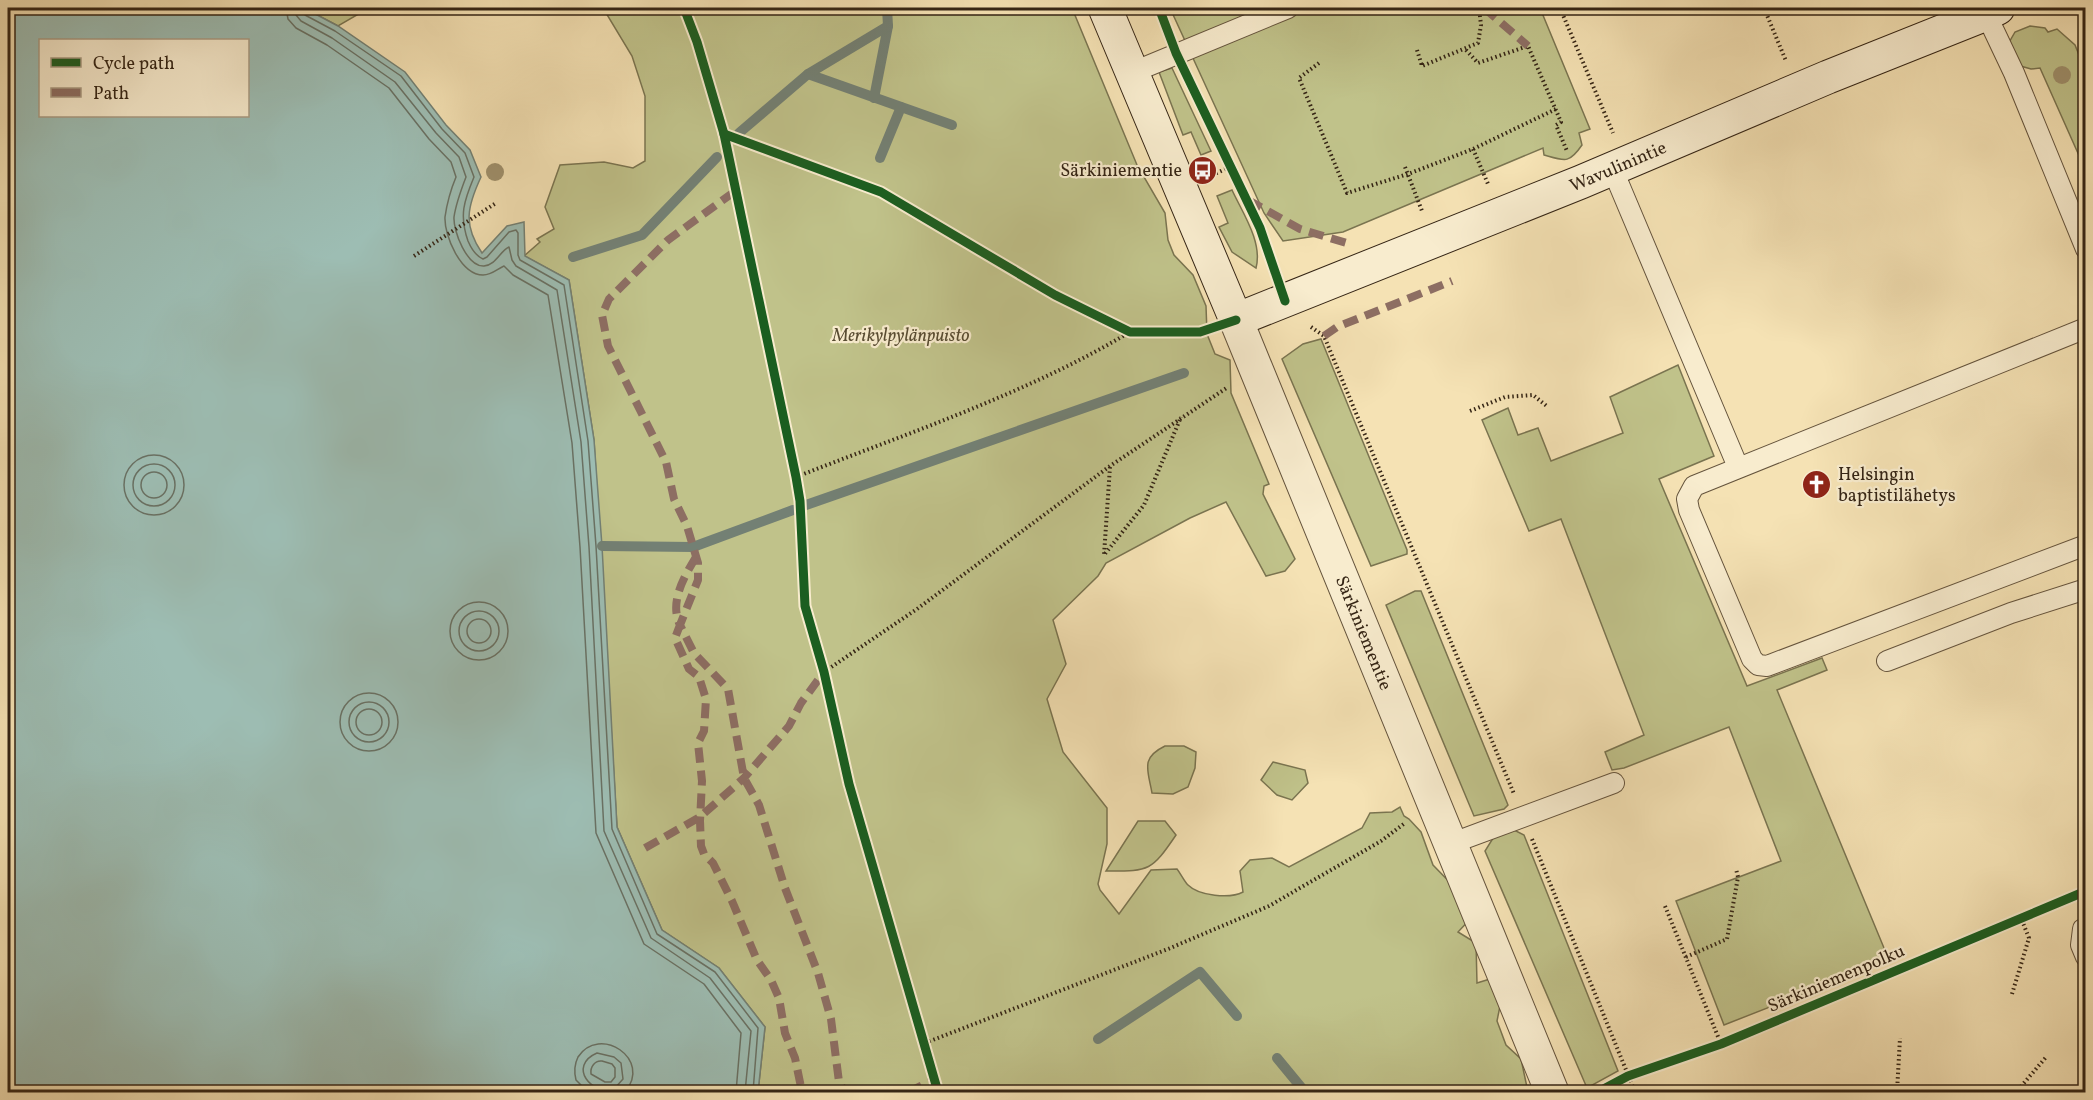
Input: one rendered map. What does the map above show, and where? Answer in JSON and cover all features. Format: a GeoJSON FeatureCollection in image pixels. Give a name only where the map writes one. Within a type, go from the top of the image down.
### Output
{"type":"FeatureCollection","features":[{"type":"Feature","properties":{"kind":"street","name":"Särkiniementie"},"geometry":{"type":"LineString","coordinates":[[1105,8],[1236,320],[1552,1092]]}},
{"type":"Feature","properties":{"kind":"street","name":"Wavulinintie"},"geometry":{"type":"LineString","coordinates":[[1236,320],[1992,11]]}},
{"type":"Feature","properties":{"kind":"lane"},"geometry":{"type":"LineString","coordinates":[[1131,73],[1288,8]]}},
{"type":"Feature","properties":{"kind":"lane"},"geometry":{"type":"LineString","coordinates":[[1992,11],[2014,73],[2085,249]]}},
{"type":"Feature","properties":{"kind":"lane"},"geometry":{"type":"LineString","coordinates":[[1612,168],[1738,467]]}},
{"type":"Feature","properties":{"kind":"lane"},"geometry":{"type":"LineString","coordinates":[[2085,328],[1738,467],[1694,486],[1687,499],[1689,510],[1752,659],[1758,665],[1767,666],[2085,545]]}},
{"type":"Feature","properties":{"kind":"lane"},"geometry":{"type":"LineString","coordinates":[[1887,661],[2011,613],[2085,589]]}},
{"type":"Feature","properties":{"kind":"lane"},"geometry":{"type":"LineString","coordinates":[[1450,844],[1614,783]]}},
{"type":"Feature","properties":{"kind":"lane"},"geometry":{"type":"LineString","coordinates":[[2085,928],[2080,945],[2085,957]]}},
{"type":"Feature","properties":{"kind":"path"},"geometry":{"type":"LineString","coordinates":[[1417,50],[1422,66],[1466,50],[1478,43],[1481,25],[1479,8]]}},
{"type":"Feature","properties":{"kind":"path"},"geometry":{"type":"LineString","coordinates":[[1560,8],[1614,136]]}},
{"type":"Feature","properties":{"kind":"path"},"geometry":{"type":"LineString","coordinates":[[1764,8],[1797,89]]}},
{"type":"Feature","properties":{"kind":"path"},"geometry":{"type":"LineString","coordinates":[[1466,50],[1478,63],[1528,45],[1562,122],[1556,125],[1569,154]]}},
{"type":"Feature","properties":{"kind":"path"},"geometry":{"type":"LineString","coordinates":[[1319,63],[1299,78],[1347,193],[1408,174],[1473,149],[1556,109]]}},
{"type":"Feature","properties":{"kind":"path"},"geometry":{"type":"LineString","coordinates":[[1473,149],[1490,187]]}},
{"type":"Feature","properties":{"kind":"path"},"geometry":{"type":"LineString","coordinates":[[1225,156],[1235,177]]}},
{"type":"Feature","properties":{"kind":"path"},"geometry":{"type":"LineString","coordinates":[[1209,176],[1230,167]]}},
{"type":"Feature","properties":{"kind":"path"},"geometry":{"type":"LineString","coordinates":[[1405,167],[1423,214]]}},
{"type":"Feature","properties":{"kind":"path"},"geometry":{"type":"LineString","coordinates":[[414,255],[496,203]]}},
{"type":"Feature","properties":{"kind":"path"},"geometry":{"type":"LineString","coordinates":[[1305,323],[1324,336],[1635,1092]]}},
{"type":"Feature","properties":{"kind":"path"},"geometry":{"type":"LineString","coordinates":[[1119,327],[1130,332],[1142,332]]}},
{"type":"Feature","properties":{"kind":"path"},"geometry":{"type":"LineString","coordinates":[[793,465],[796,481],[1007,394],[1130,332]]}},
{"type":"Feature","properties":{"kind":"path"},"geometry":{"type":"LineString","coordinates":[[824,672],[917,609],[1110,466],[1256,370]]}},
{"type":"Feature","properties":{"kind":"path"},"geometry":{"type":"LineString","coordinates":[[1470,411],[1505,397],[1533,395],[1548,407]]}},
{"type":"Feature","properties":{"kind":"path"},"geometry":{"type":"LineString","coordinates":[[1110,466],[1104,555],[1144,505],[1182,417]]}},
{"type":"Feature","properties":{"kind":"path"},"geometry":{"type":"LineString","coordinates":[[821,661],[826,684]]}},
{"type":"Feature","properties":{"kind":"path"},"geometry":{"type":"LineString","coordinates":[[922,1031],[926,1047],[1269,906],[1381,841],[1433,803]]}},
{"type":"Feature","properties":{"kind":"path"},"geometry":{"type":"LineString","coordinates":[[1686,957],[1727,939],[1738,878],[1736,869]]}},
{"type":"Feature","properties":{"kind":"path"},"geometry":{"type":"LineString","coordinates":[[1665,906],[1722,1044]]}},
{"type":"Feature","properties":{"kind":"path"},"geometry":{"type":"LineString","coordinates":[[2010,923],[2032,914]]}},
{"type":"Feature","properties":{"kind":"path"},"geometry":{"type":"LineString","coordinates":[[2012,994],[2029,938],[2021,918]]}},
{"type":"Feature","properties":{"kind":"path"},"geometry":{"type":"LineString","coordinates":[[1897,1092],[1900,1038]]}},
{"type":"Feature","properties":{"kind":"path"},"geometry":{"type":"LineString","coordinates":[[1711,1047],[1732,1039]]}},
{"type":"Feature","properties":{"kind":"path"},"geometry":{"type":"LineString","coordinates":[[2011,1092],[2018,1091],[2047,1056]]}},
{"type":"Feature","properties":{"kind":"path"},"geometry":{"type":"LineString","coordinates":[[1618,1082],[1639,1072]]}},
{"type":"Feature","properties":{"kind":"green space"},"geometry":{"type":"Polygon","coordinates":[[[304,8],[369,8],[338,26],[304,8]]]}},
{"type":"Feature","properties":{"kind":"green space","name":"Merikylpylänpuisto"},"geometry":{"type":"Polygon","coordinates":[[[603,8],[1072,8],[1137,165],[1165,213],[1168,240],[1174,255],[1193,275],[1206,306],[1207,334],[1215,354],[1230,360],[1231,393],[1269,484],[1264,486],[1263,494],[1295,559],[1285,571],[1266,576],[1226,502],[1190,518],[1106,563],[1098,576],[1053,620],[1066,664],[1047,699],[1063,752],[1107,808],[1107,844],[1098,884],[1100,890],[1119,914],[1151,870],[1177,869],[1188,885],[1199,892],[1223,896],[1237,894],[1243,892],[1240,871],[1250,860],[1272,858],[1289,867],[1362,828],[1370,813],[1392,812],[1400,807],[1404,816],[1421,832],[1433,865],[1468,901],[1473,916],[1458,932],[1476,943],[1477,983],[1490,979],[1500,1006],[1497,1021],[1506,1045],[1521,1059],[1528,1092],[758,1092],[765,1027],[719,968],[662,930],[617,827],[594,440],[569,280],[524,256],[540,242],[537,239],[554,229],[545,207],[560,165],[604,162],[633,168],[645,161],[645,96],[632,56],[603,8]]]}},
{"type":"Feature","properties":{"kind":"green space"},"geometry":{"type":"Polygon","coordinates":[[[1170,8],[1540,8],[1590,129],[1579,133],[1582,145],[1570,158],[1562,159],[1544,155],[1543,148],[1343,232],[1283,241],[1264,213],[1170,8]]]}},
{"type":"Feature","properties":{"kind":"green space"},"geometry":{"type":"Polygon","coordinates":[[[2030,26],[2045,28],[2048,32],[2057,29],[2075,45],[2085,70],[2085,169],[2040,68],[2031,69],[2017,65],[2007,46],[2015,32],[2030,26]]]}},
{"type":"Feature","properties":{"kind":"green space"},"geometry":{"type":"Polygon","coordinates":[[[1172,68],[1211,151],[1201,155],[1191,132],[1183,135],[1159,72],[1172,68]]]}},
{"type":"Feature","properties":{"kind":"green space"},"geometry":{"type":"Polygon","coordinates":[[[1232,190],[1254,238],[1257,248],[1256,268],[1232,252],[1219,227],[1228,223],[1217,196],[1232,190]]]}},
{"type":"Feature","properties":{"kind":"green space"},"geometry":{"type":"Polygon","coordinates":[[[1321,339],[1407,550],[1407,554],[1371,566],[1282,359],[1303,344],[1321,339]]]}},
{"type":"Feature","properties":{"kind":"green space"},"geometry":{"type":"Polygon","coordinates":[[[1678,365],[1714,456],[1659,479],[1747,686],[1822,658],[1827,670],[1777,690],[1889,960],[1724,1025],[1676,901],[1781,861],[1729,727],[1624,768],[1612,770],[1605,752],[1644,735],[1561,519],[1529,531],[1482,420],[1508,408],[1518,435],[1538,428],[1551,461],[1623,433],[1610,397],[1678,365]]]}},
{"type":"Feature","properties":{"kind":"green space"},"geometry":{"type":"Polygon","coordinates":[[[1415,591],[1421,591],[1508,805],[1504,809],[1474,816],[1386,605],[1415,591]]]}},
{"type":"Feature","properties":{"kind":"green space"},"geometry":{"type":"Polygon","coordinates":[[[1165,746],[1184,746],[1196,752],[1195,768],[1188,787],[1173,794],[1152,793],[1148,771],[1149,760],[1165,746]]]}},
{"type":"Feature","properties":{"kind":"green space"},"geometry":{"type":"Polygon","coordinates":[[[1273,762],[1305,770],[1308,783],[1292,800],[1277,795],[1261,780],[1273,762]]]}},
{"type":"Feature","properties":{"kind":"green space"},"geometry":{"type":"Polygon","coordinates":[[[1138,821],[1165,821],[1176,835],[1161,856],[1148,867],[1132,871],[1106,871],[1138,821]]]}},
{"type":"Feature","properties":{"kind":"green space"},"geometry":{"type":"Polygon","coordinates":[[[1514,830],[1524,835],[1618,1071],[1587,1088],[1485,851],[1495,835],[1514,830]]]}},
{"type":"Feature","properties":{"kind":"water"},"geometry":{"type":"Polygon","coordinates":[[[8,8],[304,8],[338,26],[405,72],[446,125],[470,150],[481,177],[470,207],[470,225],[482,253],[507,226],[524,222],[525,256],[569,280],[594,440],[617,827],[662,930],[719,968],[765,1027],[758,1092],[8,1092],[8,8]]]}},
{"type":"Feature","properties":{"kind":"waterway"},"geometry":{"type":"LineString","coordinates":[[874,98],[888,26],[887,8]]}},
{"type":"Feature","properties":{"kind":"waterway"},"geometry":{"type":"LineString","coordinates":[[739,133],[808,74],[888,26]]}},
{"type":"Feature","properties":{"kind":"waterway"},"geometry":{"type":"LineString","coordinates":[[808,74],[952,125]]}},
{"type":"Feature","properties":{"kind":"waterway"},"geometry":{"type":"LineString","coordinates":[[880,158],[901,107]]}},
{"type":"Feature","properties":{"kind":"waterway"},"geometry":{"type":"LineString","coordinates":[[573,257],[642,235],[717,157]]}},
{"type":"Feature","properties":{"kind":"waterway"},"geometry":{"type":"LineString","coordinates":[[806,505],[1184,373]]}},
{"type":"Feature","properties":{"kind":"waterway"},"geometry":{"type":"LineString","coordinates":[[602,546],[693,547],[793,510]]}},
{"type":"Feature","properties":{"kind":"waterway"},"geometry":{"type":"LineString","coordinates":[[1098,1039],[1200,972],[1237,1016]]}},
{"type":"Feature","properties":{"kind":"waterway"},"geometry":{"type":"LineString","coordinates":[[1277,1058],[1305,1092]]}},
{"type":"Feature","properties":{"kind":"marked path"},"geometry":{"type":"LineString","coordinates":[[1484,8],[1528,46]]}},
{"type":"Feature","properties":{"kind":"marked path"},"geometry":{"type":"LineString","coordinates":[[734,192],[668,240],[609,299],[602,315],[608,346],[666,462],[674,499],[687,526],[698,563],[698,580],[680,625],[694,653],[728,689],[744,778],[759,805],[785,888],[818,973],[831,1019],[839,1082],[845,1092]]}},
{"type":"Feature","properties":{"kind":"marked path"},"geometry":{"type":"LineString","coordinates":[[1248,200],[1300,229],[1350,244]]}},
{"type":"Feature","properties":{"kind":"marked path"},"geometry":{"type":"LineString","coordinates":[[1324,336],[1337,327],[1452,281]]}},
{"type":"Feature","properties":{"kind":"marked path"},"geometry":{"type":"LineString","coordinates":[[696,557],[679,590],[676,607],[680,625],[675,638],[689,669],[699,677],[706,699],[704,731],[698,743],[702,781],[701,846],[704,854],[713,863],[757,960],[771,980],[779,998],[785,1033],[795,1058],[802,1092]]}},
{"type":"Feature","properties":{"kind":"marked path"},"geometry":{"type":"LineString","coordinates":[[645,848],[700,817],[744,778],[789,726],[801,703],[824,672]]}},
{"type":"Feature","properties":{"kind":"marked path"},"geometry":{"type":"LineString","coordinates":[[908,1092],[935,1079]]}},
{"type":"Feature","properties":{"kind":"cycle path"},"geometry":{"type":"LineString","coordinates":[[684,8],[697,42],[724,134],[796,477],[800,501],[805,606],[824,672],[849,784],[938,1092]]}},
{"type":"Feature","properties":{"kind":"cycle path"},"geometry":{"type":"LineString","coordinates":[[1159,8],[1176,53],[1260,228],[1285,301]]}},
{"type":"Feature","properties":{"kind":"cycle path"},"geometry":{"type":"LineString","coordinates":[[724,134],[881,192],[1055,295],[1130,332],[1200,332],[1236,320]]}},
{"type":"Feature","properties":{"kind":"cycle path","name":"Särkiniemenpolku"},"geometry":{"type":"LineString","coordinates":[[1598,1092],[1628,1076],[1721,1044],[2086,891]]}},
{"type":"Feature","properties":{"kind":"place","name":"Särkiniementie"},"geometry":{"type":"Point","coordinates":[1203,170]}},
{"type":"Feature","properties":{"kind":"place","name":"Helsingin baptistilähetys"},"geometry":{"type":"Point","coordinates":[1817,484]}}]}
